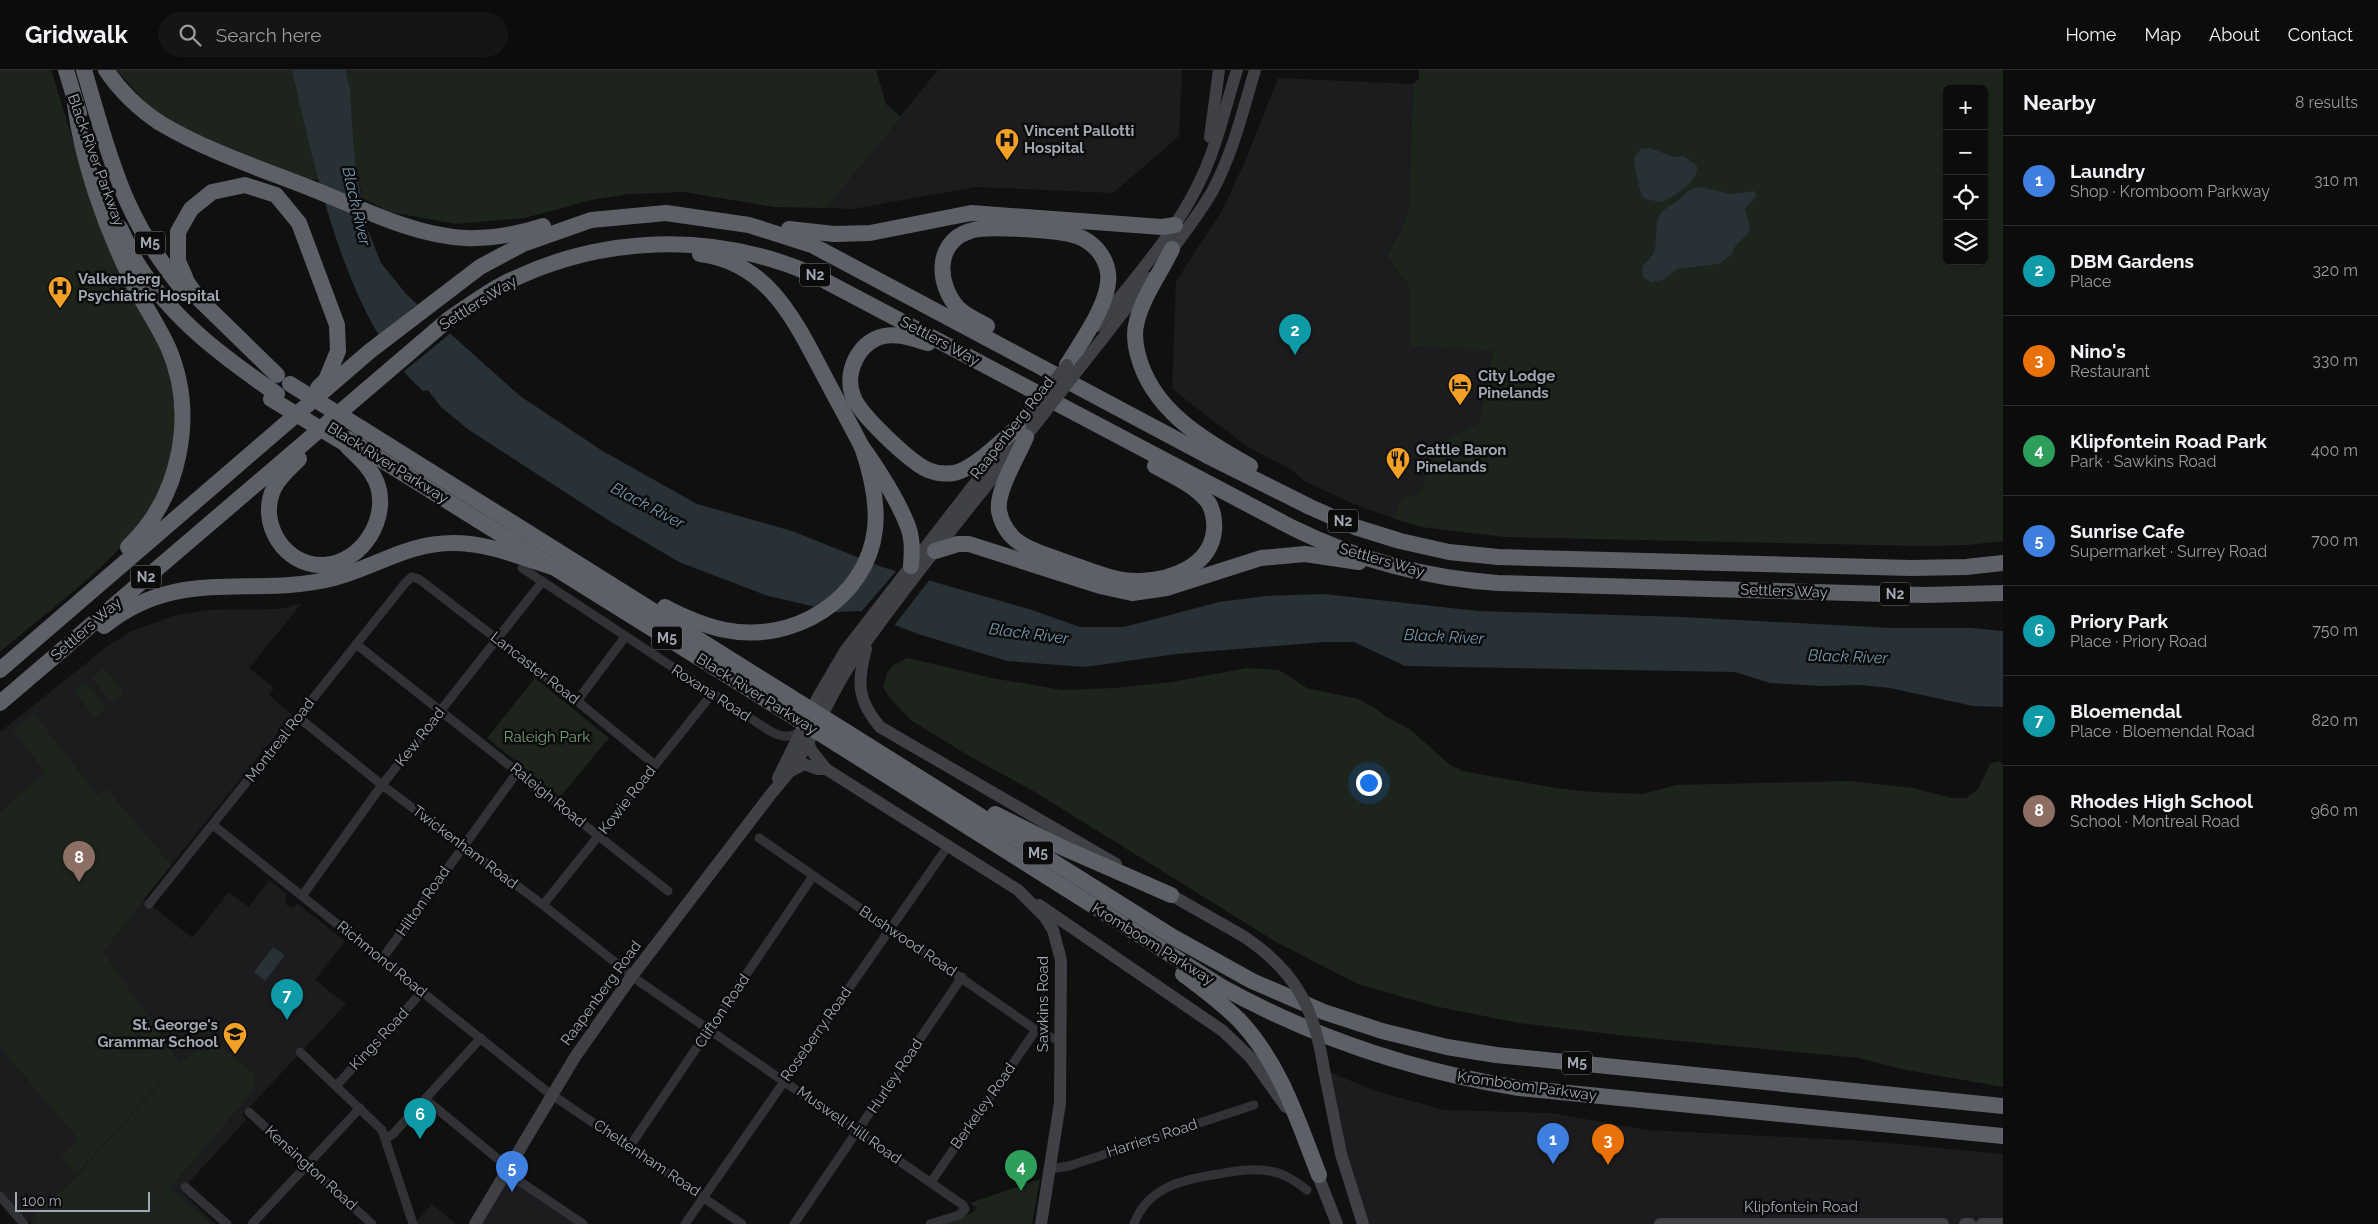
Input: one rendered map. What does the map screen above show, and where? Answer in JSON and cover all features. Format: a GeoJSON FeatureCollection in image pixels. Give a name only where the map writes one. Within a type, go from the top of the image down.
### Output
{"type":"FeatureCollection","features":[{"type":"Feature","properties":{"kind":"highway","name":"Black River Parkway"},"geometry":{"type":"LineString","coordinates":[[66,70],[75,104],[114,217],[137,262],[169,306],[200,337],[274,397],[351,436],[569,558],[841,738]]}},
{"type":"Feature","properties":{"kind":"highway","name":"Black River Parkway"},"geometry":{"type":"LineString","coordinates":[[84,70],[116,172],[128,202],[148,240],[169,273],[200,310],[234,344],[283,380],[351,436],[553,567],[785,702]]}},
{"type":"Feature","properties":{"kind":"highway"},"geometry":{"type":"LineString","coordinates":[[106,70],[131,100],[158,122],[196,143],[390,220],[437,234],[465,238],[497,237],[529,231],[560,221],[591,220]]}},
{"type":"Feature","properties":{"kind":"highway"},"geometry":{"type":"LineString","coordinates":[[75,104],[79,134],[112,236],[130,278],[168,348],[182,396],[182,435],[176,469],[163,501],[139,537],[111,564],[103,580]]}},
{"type":"Feature","properties":{"kind":"highway"},"geometry":{"type":"LineString","coordinates":[[283,380],[199,299],[187,282],[178,261],[178,232],[191,209],[212,192],[245,184],[276,195],[299,223],[337,325],[338,351],[326,380],[285,424]]}},
{"type":"Feature","properties":{"kind":"highway","name":"Settlers Way"},"geometry":{"type":"LineString","coordinates":[[0,670],[370,351],[480,267],[523,244],[591,220],[666,213],[749,224],[797,239],[835,256],[1100,400],[1310,507],[1386,537],[1432,549],[1481,556],[1911,568],[2003,563]]}},
{"type":"Feature","properties":{"kind":"highway"},"geometry":{"type":"LineString","coordinates":[[749,224],[755,221],[801,231],[834,234],[870,232],[971,213],[1162,227],[1175,225]]}},
{"type":"Feature","properties":{"kind":"highway"},"geometry":{"type":"LineString","coordinates":[[1075,359],[1107,294],[1108,275],[1099,251],[1081,237],[1065,233],[986,227],[968,231],[955,240],[946,252],[941,270],[946,293],[960,310],[1054,365],[1100,400]]}},
{"type":"Feature","properties":{"kind":"highway"},"geometry":{"type":"LineString","coordinates":[[648,244],[679,252],[715,256],[751,272],[780,299],[794,320],[862,447],[872,460],[907,524],[912,549],[913,569]]}},
{"type":"Feature","properties":{"kind":"highway","name":"Settlers Way"},"geometry":{"type":"LineString","coordinates":[[0,703],[449,320],[502,285],[546,265],[592,252],[648,244],[689,244],[721,247],[782,262],[828,282],[1308,535],[1352,553],[1386,564],[1440,576],[1498,583],[1924,595],[2003,593]]}},
{"type":"Feature","properties":{"kind":"highway"},"geometry":{"type":"LineString","coordinates":[[1172,249],[1136,321],[1137,349],[1143,374],[1164,404],[1196,433],[1271,478],[1310,507]]}},
{"type":"Feature","properties":{"kind":"highway"},"geometry":{"type":"LineString","coordinates":[[966,355],[911,337],[884,336],[869,343],[854,360],[850,380],[853,397],[862,412],[910,459],[929,471],[955,472],[963,469],[1022,432]]}},
{"type":"Feature","properties":{"kind":"highway"},"geometry":{"type":"LineString","coordinates":[[1022,432],[1002,485],[999,506],[1003,523],[1009,534],[1023,547],[1112,578],[1139,581],[1161,578],[1186,570],[1203,558],[1212,543],[1215,523],[1208,503],[1192,487],[1109,440],[1080,414]]}},
{"type":"Feature","properties":{"kind":"highway"},"geometry":{"type":"LineString","coordinates":[[318,430],[300,457],[274,488],[269,507],[270,526],[278,542],[292,556],[308,563],[325,565],[346,560],[365,543],[378,522],[380,499],[376,481],[351,436]]}},
{"type":"Feature","properties":{"kind":"highway"},"geometry":{"type":"LineString","coordinates":[[569,558],[683,616],[726,631],[763,633],[793,627],[812,618],[836,602],[861,571],[872,544],[875,529],[875,498],[862,447]]}},
{"type":"Feature","properties":{"kind":"highway"},"geometry":{"type":"LineString","coordinates":[[32,676],[88,639],[118,615],[153,597],[190,588],[292,585],[334,578],[415,546],[453,543],[485,545],[553,567]]}},
{"type":"Feature","properties":{"kind":"highway"},"geometry":{"type":"LineString","coordinates":[[935,551],[958,544],[969,544],[1100,586],[1132,593],[1167,588],[1261,558],[1305,554],[1349,562],[1386,564]]}},
{"type":"Feature","properties":{"kind":"highway","name":"Kromboom Parkway"},"geometry":{"type":"LineString","coordinates":[[841,738],[904,768],[1209,958],[1276,992],[1357,1023],[1422,1041],[1504,1056],[2003,1106]]}},
{"type":"Feature","properties":{"kind":"highway","name":"Kromboom Parkway"},"geometry":{"type":"LineString","coordinates":[[841,738],[1081,899],[1208,978],[1264,1010],[1336,1041],[1420,1068],[1519,1088],[2003,1136]]}},
{"type":"Feature","properties":{"kind":"highway"},"geometry":{"type":"LineString","coordinates":[[904,768],[1059,846],[1171,895]]}},
{"type":"Feature","properties":{"kind":"highway"},"geometry":{"type":"LineString","coordinates":[[1081,899],[1222,1003],[1261,1046],[1278,1075],[1318,1175]]}},
{"type":"Feature","properties":{"kind":"main road"},"geometry":{"type":"LineString","coordinates":[[1204,171],[1218,70]]}},
{"type":"Feature","properties":{"kind":"main road","name":"Raapenberg Road"},"geometry":{"type":"LineString","coordinates":[[913,569],[935,551],[1175,225],[1204,171],[1237,70]]}},
{"type":"Feature","properties":{"kind":"main road","name":"Raapenberg Road"},"geometry":{"type":"LineString","coordinates":[[1034,416],[1075,359],[1172,249],[1214,188],[1236,132],[1255,72]]}},
{"type":"Feature","properties":{"kind":"main road","name":"Raapenberg Road"},"geometry":{"type":"LineString","coordinates":[[771,794],[832,672],[875,622],[913,569],[1022,432]]}},
{"type":"Feature","properties":{"kind":"main road","name":"Raapenberg Road"},"geometry":{"type":"LineString","coordinates":[[475,1224],[552,1094],[632,976],[771,794],[791,771],[842,678],[868,641],[875,622]]}},
{"type":"Feature","properties":{"kind":"main road"},"geometry":{"type":"LineString","coordinates":[[868,641],[860,670],[860,691],[870,715],[880,726],[1243,936],[1276,961],[1301,993],[1317,1030],[1341,1154],[1363,1224]]}},
{"type":"Feature","properties":{"kind":"main road","name":"Sawkins Road"},"geometry":{"type":"LineString","coordinates":[[802,729],[811,750],[826,769],[1018,890],[1045,917],[1059,950],[1059,1117],[1041,1224]]}},
{"type":"Feature","properties":{"kind":"main road"},"geometry":{"type":"LineString","coordinates":[[791,771],[804,764],[817,769],[826,769]]}},
{"type":"Feature","properties":{"kind":"main road"},"geometry":{"type":"LineString","coordinates":[[1018,890],[1204,1016],[1238,1045],[1283,1101],[1318,1175],[1337,1224]]}},
{"type":"Feature","properties":{"kind":"main road","name":"Klipfontein Road"},"geometry":{"type":"LineString","coordinates":[[1660,1224],[1943,1224]]}},
{"type":"Feature","properties":{"kind":"main road"},"geometry":{"type":"LineString","coordinates":[[1965,1224],[1970,1224]]}},
{"type":"Feature","properties":{"kind":"main road"},"geometry":{"type":"LineString","coordinates":[[1982,1224],[2003,1224]]}},
{"type":"Feature","properties":{"kind":"street","name":"Roxana Road"},"geometry":{"type":"LineString","coordinates":[[522,568],[770,731],[780,736],[791,736],[802,729]]}},
{"type":"Feature","properties":{"kind":"street","name":"Lancaster Road"},"geometry":{"type":"LineString","coordinates":[[412,577],[419,579],[497,639],[654,764]]}},
{"type":"Feature","properties":{"kind":"street","name":"Montreal Road"},"geometry":{"type":"LineString","coordinates":[[149,904],[356,644],[412,577]]}},
{"type":"Feature","properties":{"kind":"street","name":"Kew Road"},"geometry":{"type":"LineString","coordinates":[[302,896],[382,785],[542,582]]}},
{"type":"Feature","properties":{"kind":"street"},"geometry":{"type":"LineString","coordinates":[[577,701],[625,637]]}},
{"type":"Feature","properties":{"kind":"street","name":"Raleigh Road"},"geometry":{"type":"LineString","coordinates":[[356,644],[668,891]]}},
{"type":"Feature","properties":{"kind":"street","name":"Kowie Road"},"geometry":{"type":"LineString","coordinates":[[543,906],[654,764],[712,694]]}},
{"type":"Feature","properties":{"kind":"street","name":"Twickenham Road"},"geometry":{"type":"LineString","coordinates":[[298,717],[382,785],[543,906],[632,976]]}},
{"type":"Feature","properties":{"kind":"street","name":"Hilton Road"},"geometry":{"type":"LineString","coordinates":[[382,959],[518,771]]}},
{"type":"Feature","properties":{"kind":"street","name":"Richmond Road"},"geometry":{"type":"LineString","coordinates":[[213,825],[552,1094]]}},
{"type":"Feature","properties":{"kind":"street","name":"Bushwood Road"},"geometry":{"type":"LineString","coordinates":[[759,838],[1036,1030],[1059,1041]]}},
{"type":"Feature","properties":{"kind":"street","name":"Roseberry Road"},"geometry":{"type":"LineString","coordinates":[[685,1224],[948,846]]}},
{"type":"Feature","properties":{"kind":"street","name":"Clifton Road"},"geometry":{"type":"LineString","coordinates":[[630,1146],[814,876]]}},
{"type":"Feature","properties":{"kind":"street","name":"Muswell Hill Road"},"geometry":{"type":"LineString","coordinates":[[632,976],[931,1182],[958,1201],[965,1209],[959,1214],[930,1224]]}},
{"type":"Feature","properties":{"kind":"street","name":"Hurley Road"},"geometry":{"type":"LineString","coordinates":[[794,1224],[962,977]]}},
{"type":"Feature","properties":{"kind":"street","name":"Kings Road"},"geometry":{"type":"LineString","coordinates":[[336,1086],[423,991]]}},
{"type":"Feature","properties":{"kind":"street","name":"Berkeley Road"},"geometry":{"type":"LineString","coordinates":[[931,1182],[1036,1030]]}},
{"type":"Feature","properties":{"kind":"street"},"geometry":{"type":"LineString","coordinates":[[385,1139],[393,1134],[481,1038]]}},
{"type":"Feature","properties":{"kind":"street"},"geometry":{"type":"LineString","coordinates":[[300,1052],[382,1130],[413,1224]]}},
{"type":"Feature","properties":{"kind":"street","name":"Cheltenham Road"},"geometry":{"type":"LineString","coordinates":[[552,1094],[742,1224]]}},
{"type":"Feature","properties":{"kind":"street"},"geometry":{"type":"LineString","coordinates":[[425,1099],[508,1170],[583,1224]]}},
{"type":"Feature","properties":{"kind":"street","name":"Harriers Road"},"geometry":{"type":"LineString","coordinates":[[1050,1169],[1069,1166],[1254,1105]]}},
{"type":"Feature","properties":{"kind":"street"},"geometry":{"type":"LineString","coordinates":[[252,1224],[360,1108]]}},
{"type":"Feature","properties":{"kind":"street","name":"Kensington Road"},"geometry":{"type":"LineString","coordinates":[[249,1112],[372,1224]]}},
{"type":"Feature","properties":{"kind":"street"},"geometry":{"type":"LineString","coordinates":[[1134,1224],[1140,1210],[1158,1192],[1169,1186],[1196,1177],[1237,1171],[1269,1171],[1284,1175],[1307,1190]]}},
{"type":"Feature","properties":{"kind":"street"},"geometry":{"type":"LineString","coordinates":[[185,1187],[227,1224]]}},
{"type":"Feature","properties":{"kind":"street"},"geometry":{"type":"LineString","coordinates":[[0,1196],[24,1224]]}},
{"type":"Feature","properties":{"kind":"shaded area","name":"Vincent Pallotti Hospital"},"geometry":{"type":"Polygon","coordinates":[[[938,70],[1182,70],[1179,136],[1113,193],[975,187],[853,209],[826,208],[938,70]]]}},
{"type":"Feature","properties":{"kind":"shaded area"},"geometry":{"type":"Polygon","coordinates":[[[1278,78],[1413,84],[1409,207],[1402,229],[1387,256],[1409,286],[1410,347],[1493,349],[1479,423],[1439,443],[1419,494],[1402,498],[1393,518],[1354,504],[1306,482],[1290,469],[1248,447],[1172,389],[1176,281],[1222,211],[1246,159],[1278,78]]]}},
{"type":"Feature","properties":{"kind":"shaded area"},"geometry":{"type":"Polygon","coordinates":[[[302,603],[249,668],[274,688],[269,695],[292,715],[144,899],[192,938],[229,892],[249,907],[269,880],[286,894],[285,904],[291,907],[298,904],[345,941],[315,980],[346,1004],[242,1115],[246,1120],[181,1191],[215,1224],[32,1224],[27,1219],[23,1222],[0,1196],[0,732],[109,645],[132,631],[173,616],[207,610],[280,609],[302,603]]]}},
{"type":"Feature","properties":{"kind":"shaded area"},"geometry":{"type":"Polygon","coordinates":[[[1324,1070],[1376,1091],[1444,1110],[1551,1113],[1647,1130],[1866,1141],[2003,1154],[2003,1224],[1363,1224],[1324,1070]]]}},
{"type":"Feature","properties":{"kind":"shaded area"},"geometry":{"type":"Polygon","coordinates":[[[506,1172],[583,1224],[475,1224],[506,1172]]]}},
{"type":"Feature","properties":{"kind":"shaded area"},"geometry":{"type":"Polygon","coordinates":[[[432,1204],[456,1224],[414,1224],[432,1204]]]}},
{"type":"Feature","properties":{"kind":"green space","name":"Valkenberg Psychiatric Hospital"},"geometry":{"type":"Polygon","coordinates":[[[0,70],[51,70],[100,221],[163,356],[171,384],[174,414],[172,446],[165,479],[155,502],[136,530],[81,585],[0,652],[0,70]]]}},
{"type":"Feature","properties":{"kind":"green space"},"geometry":{"type":"Polygon","coordinates":[[[116,70],[292,70],[320,180],[304,179],[180,128],[150,107],[116,70]]]}},
{"type":"Feature","properties":{"kind":"green space"},"geometry":{"type":"Polygon","coordinates":[[[346,70],[876,70],[886,104],[901,117],[826,208],[774,207],[684,192],[630,194],[591,200],[525,218],[456,224],[390,212],[362,198],[354,151],[350,89],[346,70]]]}},
{"type":"Feature","properties":{"kind":"green space"},"geometry":{"type":"Polygon","coordinates":[[[1419,70],[2003,70],[2003,541],[1967,545],[1922,546],[1505,537],[1421,527],[1393,518],[1402,498],[1419,494],[1439,443],[1479,423],[1493,350],[1410,347],[1409,286],[1387,256],[1402,229],[1409,207],[1413,84],[1419,79],[1419,70]]]}},
{"type":"Feature","properties":{"kind":"green space"},"geometry":{"type":"Polygon","coordinates":[[[908,658],[992,678],[1062,690],[1114,688],[1172,682],[1247,668],[1279,670],[1307,688],[1358,699],[1375,708],[1385,716],[1411,730],[1450,765],[1463,771],[1555,788],[1593,792],[1643,794],[1676,785],[1849,781],[1913,788],[1952,798],[1966,798],[1978,789],[1990,764],[1998,761],[2003,764],[2003,1087],[1901,1069],[1859,1058],[1626,1036],[1519,1023],[1434,1006],[1358,984],[1276,942],[1035,792],[976,760],[912,721],[888,696],[883,686],[887,673],[893,665],[908,658]]]}},
{"type":"Feature","properties":{"kind":"green space"},"geometry":{"type":"Polygon","coordinates":[[[104,668],[124,693],[112,703],[92,678],[104,668]]]}},
{"type":"Feature","properties":{"kind":"green space","name":"Raleigh Park"},"geometry":{"type":"Polygon","coordinates":[[[535,678],[609,738],[560,797],[487,738],[535,678]]]}},
{"type":"Feature","properties":{"kind":"green space"},"geometry":{"type":"Polygon","coordinates":[[[86,683],[106,708],[95,717],[74,692],[86,683]]]}},
{"type":"Feature","properties":{"kind":"green space"},"geometry":{"type":"Polygon","coordinates":[[[34,714],[97,795],[107,789],[171,865],[103,952],[179,1061],[76,1174],[61,1156],[79,1140],[0,1047],[0,813],[45,772],[13,730],[34,714]]]}},
{"type":"Feature","properties":{"kind":"green space"},"geometry":{"type":"Polygon","coordinates":[[[221,1046],[254,1075],[255,1088],[170,1188],[210,1224],[35,1224],[31,1219],[77,1176],[180,1062],[198,1051],[203,1052],[212,1047],[221,1046]]]}},
{"type":"Feature","properties":{"kind":"green space"},"geometry":{"type":"Polygon","coordinates":[[[1040,1179],[1032,1224],[938,1224],[972,1213],[977,1208],[970,1203],[1040,1179]]]}},
{"type":"Feature","properties":{"kind":"water","name":"Black River"},"geometry":{"type":"Polygon","coordinates":[[[292,70],[346,70],[350,89],[354,151],[365,223],[381,263],[407,295],[520,396],[601,450],[697,504],[792,531],[882,567],[1032,610],[1080,627],[1124,627],[1219,602],[1266,596],[1324,594],[1478,611],[1682,617],[1891,628],[1971,628],[2003,631],[2003,707],[1973,706],[1890,688],[1860,685],[1821,686],[1770,683],[1735,672],[1405,666],[1354,642],[1325,642],[1176,654],[1085,667],[1007,661],[918,634],[859,611],[836,612],[765,595],[679,562],[608,520],[469,430],[441,407],[428,390],[423,391],[396,361],[373,326],[354,285],[337,241],[323,196],[292,70]]]}},
{"type":"Feature","properties":{"kind":"water"},"geometry":{"type":"Polygon","coordinates":[[[1650,148],[1674,157],[1684,156],[1697,166],[1697,172],[1690,184],[1672,197],[1661,202],[1645,199],[1638,180],[1634,157],[1641,149],[1650,148]]]}},
{"type":"Feature","properties":{"kind":"water"},"geometry":{"type":"Polygon","coordinates":[[[1699,187],[1732,194],[1755,191],[1756,196],[1745,209],[1750,228],[1747,235],[1736,245],[1731,255],[1719,264],[1677,269],[1662,280],[1652,282],[1644,278],[1642,269],[1654,252],[1661,213],[1688,191],[1699,187]]]}},
{"type":"Feature","properties":{"kind":"water"},"geometry":{"type":"Polygon","coordinates":[[[273,947],[285,955],[265,981],[254,972],[273,947]]]}},
{"type":"Feature","properties":{"kind":"pier"},"geometry":{"type":"Polygon","coordinates":[[[419,303],[452,332],[402,373],[377,337],[419,303]]]}},
{"type":"Feature","properties":{"kind":"pier"},"geometry":{"type":"Polygon","coordinates":[[[898,569],[931,578],[893,627],[860,613],[898,569]]]}},
{"type":"Feature","properties":{"kind":"place","name":"Vincent Pallotti Hospital"},"geometry":{"type":"Point","coordinates":[1007,161]}},
{"type":"Feature","properties":{"kind":"place","name":"Valkenberg Psychiatric Hospital"},"geometry":{"type":"Point","coordinates":[60,309]}},
{"type":"Feature","properties":{"kind":"place","name":"DBM Gardens"},"geometry":{"type":"Point","coordinates":[1295,355]}},
{"type":"Feature","properties":{"kind":"place","name":"City Lodge Pinelands"},"geometry":{"type":"Point","coordinates":[1460,406]}},
{"type":"Feature","properties":{"kind":"place","name":"Cattle Baron Pinelands"},"geometry":{"type":"Point","coordinates":[1398,480]}},
{"type":"Feature","properties":{"kind":"place","name":"Rhodes High School"},"geometry":{"type":"Point","coordinates":[79,882]}},
{"type":"Feature","properties":{"kind":"place","name":"Bloemendal"},"geometry":{"type":"Point","coordinates":[287,1020]}},
{"type":"Feature","properties":{"kind":"place","name":"St. George's Grammar School"},"geometry":{"type":"Point","coordinates":[235,1055]}},
{"type":"Feature","properties":{"kind":"place","name":"Priory Park"},"geometry":{"type":"Point","coordinates":[420,1139]}},
{"type":"Feature","properties":{"kind":"place","name":"Laundry"},"geometry":{"type":"Point","coordinates":[1553,1164]}},
{"type":"Feature","properties":{"kind":"place","name":"Nino's"},"geometry":{"type":"Point","coordinates":[1608,1165]}},
{"type":"Feature","properties":{"kind":"place","name":"Klipfontein Road Park"},"geometry":{"type":"Point","coordinates":[1021,1191]}},
{"type":"Feature","properties":{"kind":"place","name":"Sunrise Cafe"},"geometry":{"type":"Point","coordinates":[512,1192]}}]}
